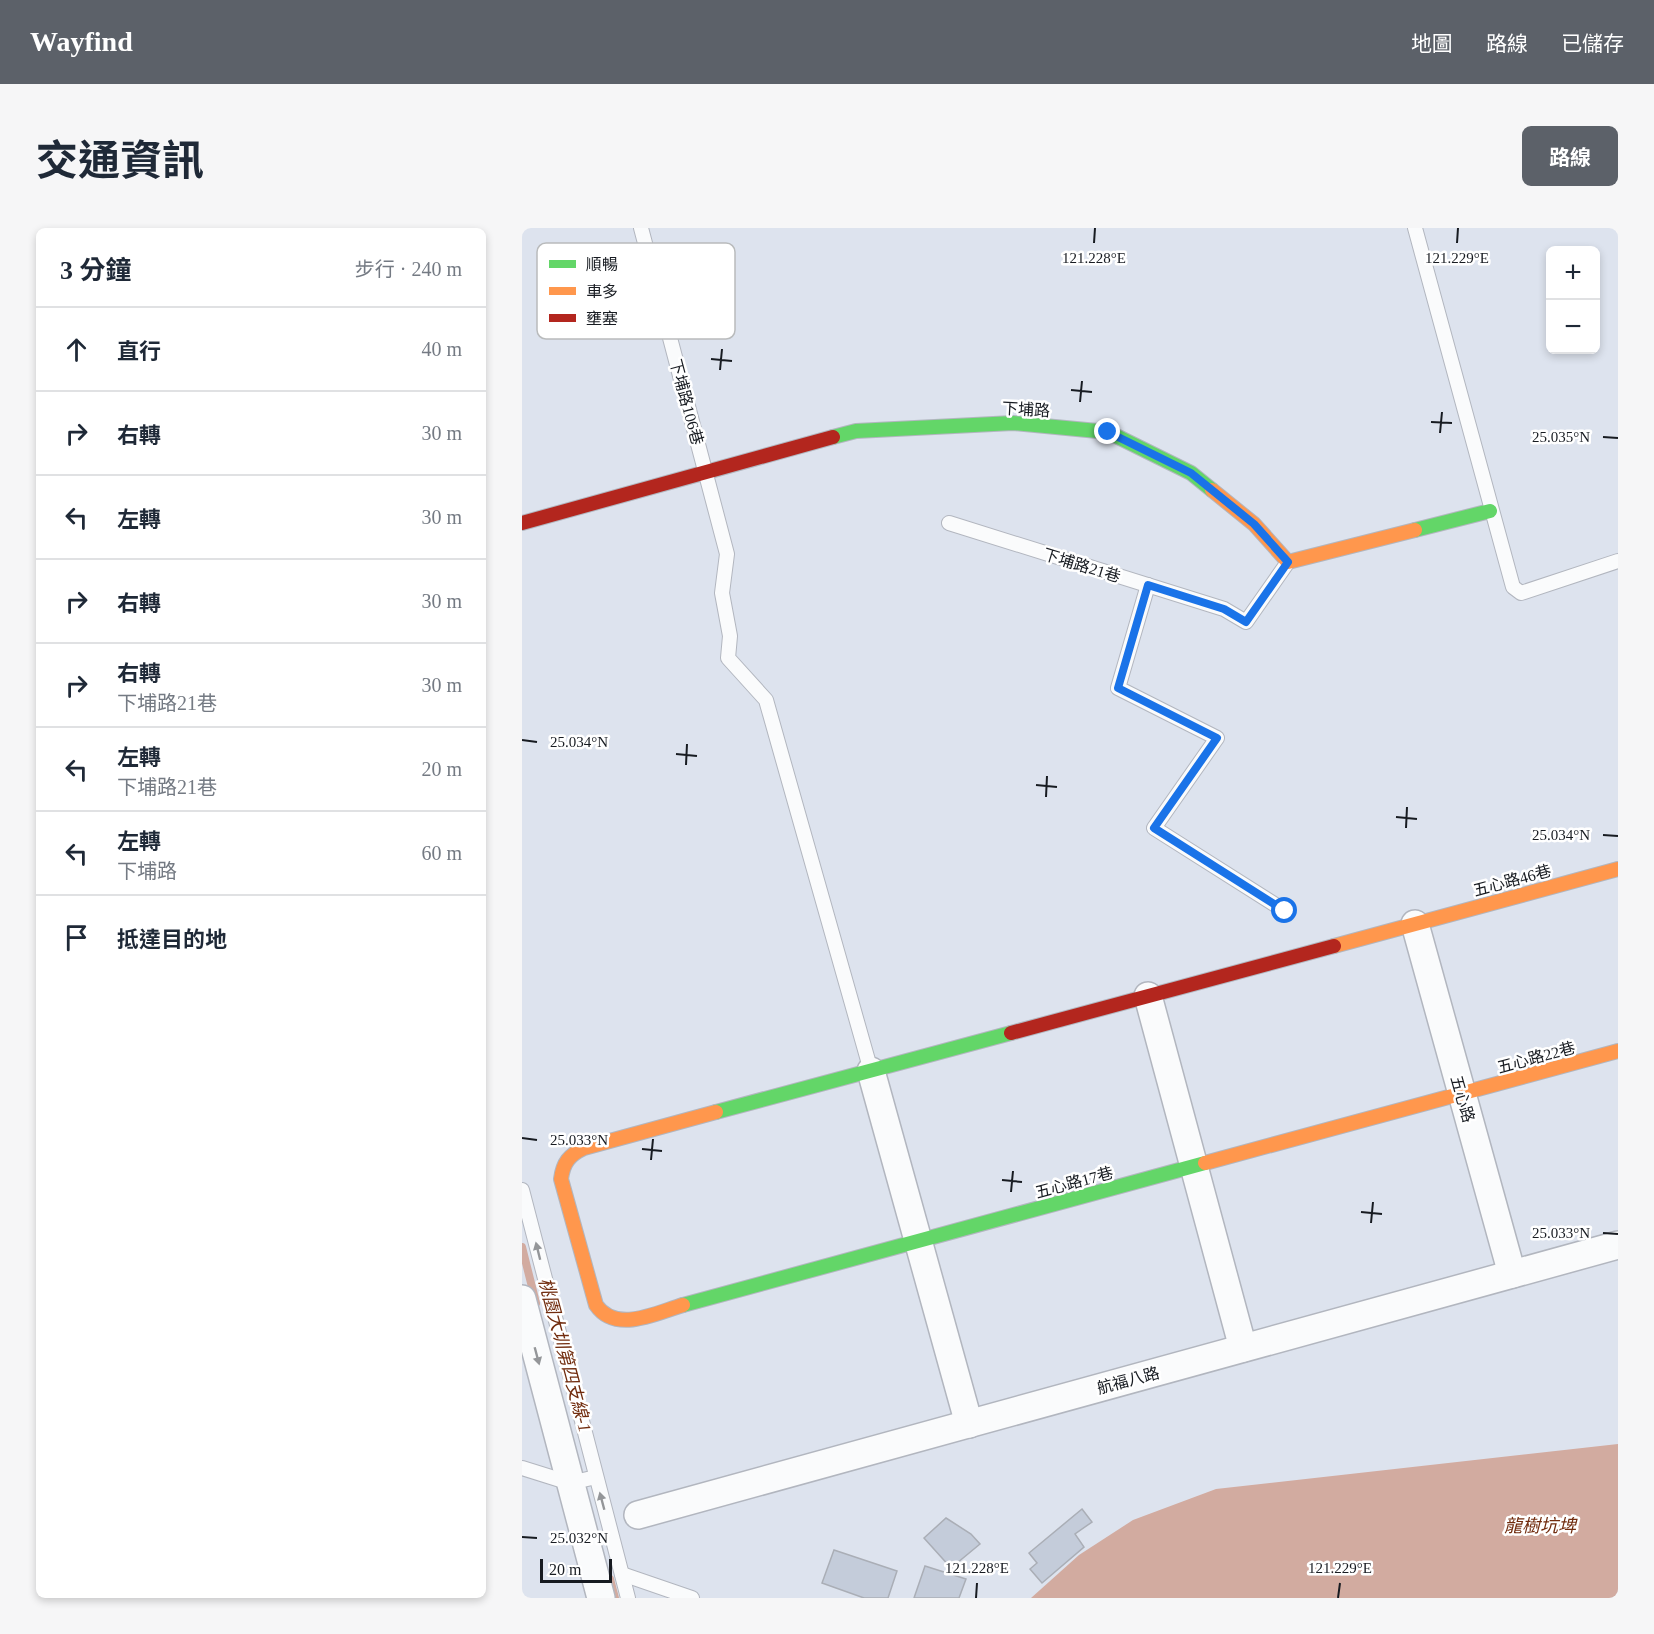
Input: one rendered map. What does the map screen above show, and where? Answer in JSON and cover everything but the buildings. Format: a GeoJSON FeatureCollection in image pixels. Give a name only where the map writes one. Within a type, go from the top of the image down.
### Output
{"type":"FeatureCollection","features":[{"type":"Feature","properties":{"kind":"street","name":"下埔路"},"geometry":{"type":"LineString","coordinates":[[522,523],[856,431],[1013,423],[1108,432],[1191,473],[1254,524],[1288,562]]}},
{"type":"Feature","properties":{"kind":"street"},"geometry":{"type":"LineString","coordinates":[[1288,562],[1490,511]]}},
{"type":"Feature","properties":{"kind":"street","name":"五心路46巷"},"geometry":{"type":"LineString","coordinates":[[626,1321],[612,1320],[602,1315],[596,1305],[561,1179],[561,1164],[571,1154],[584,1148],[1618,869]]}},
{"type":"Feature","properties":{"kind":"street","name":"五心路"},"geometry":{"type":"LineString","coordinates":[[1415,924],[1512,1274]]}},
{"type":"Feature","properties":{"kind":"street"},"geometry":{"type":"LineString","coordinates":[[1148,996],[1243,1348]]}},
{"type":"Feature","properties":{"kind":"street","name":"五心路22巷"},"geometry":{"type":"LineString","coordinates":[[1462,1094],[1618,1051]]}},
{"type":"Feature","properties":{"kind":"street"},"geometry":{"type":"LineString","coordinates":[[871,1071],[969,1424]]}},
{"type":"Feature","properties":{"kind":"street","name":"五心路17巷"},"geometry":{"type":"LineString","coordinates":[[626,1321],[1462,1094]]}},
{"type":"Feature","properties":{"kind":"street","name":"航福八路"},"geometry":{"type":"LineString","coordinates":[[638,1515],[1618,1245]]}},
{"type":"Feature","properties":{"kind":"street"},"geometry":{"type":"LineString","coordinates":[[522,1299],[601,1598]]}},
{"type":"Feature","properties":{"kind":"lane","name":"下埔路106巷"},"geometry":{"type":"LineString","coordinates":[[641,228],[645,243]]}},
{"type":"Feature","properties":{"kind":"lane"},"geometry":{"type":"LineString","coordinates":[[1415,228],[1490,511],[1513,587],[1521,593],[1618,561]]}},
{"type":"Feature","properties":{"kind":"lane","name":"下埔路106巷"},"geometry":{"type":"LineString","coordinates":[[670,339],[727,554],[722,593],[730,636],[728,658],[766,700],[871,1071]]}},
{"type":"Feature","properties":{"kind":"lane","name":"下埔路21巷"},"geometry":{"type":"LineString","coordinates":[[949,523],[1224,609],[1246,622],[1288,562]]}},
{"type":"Feature","properties":{"kind":"lane"},"geometry":{"type":"LineString","coordinates":[[1148,585],[1118,688],[1217,738],[1154,828],[1285,911]]}},
{"type":"Feature","properties":{"kind":"lane"},"geometry":{"type":"LineString","coordinates":[[522,1190],[628,1598]]}},
{"type":"Feature","properties":{"kind":"lane"},"geometry":{"type":"LineString","coordinates":[[522,1468],[570,1483],[596,1477]]}},
{"type":"Feature","properties":{"kind":"lane"},"geometry":{"type":"LineString","coordinates":[[622,1574],[692,1598]]}},
{"type":"Feature","properties":{"kind":"water","name":"龍樹坑埤"},"geometry":{"type":"Polygon","coordinates":[[[1618,1444],[1618,1598],[1031,1598],[1079,1555],[1133,1520],[1216,1489],[1618,1444]]]}},
{"type":"Feature","properties":{"kind":"waterway","name":"桃園大圳第四支線-1"},"geometry":{"type":"LineString","coordinates":[[522,1247],[536,1303]]}},
{"type":"Feature","properties":{"kind":"waterway","name":"桃園大圳第四支線-1"},"geometry":{"type":"LineString","coordinates":[[610,1579],[615,1598]]}},
{"type":"Feature","properties":{"kind":"traffic: fast"},"geometry":{"type":"LineString","coordinates":[[833,437],[856,431],[1013,423],[1108,432],[1191,473],[1212,490]]}},
{"type":"Feature","properties":{"kind":"traffic: fast"},"geometry":{"type":"LineString","coordinates":[[1415,530],[1490,511]]}},
{"type":"Feature","properties":{"kind":"traffic: fast"},"geometry":{"type":"LineString","coordinates":[[716,1112],[1011,1033]]}},
{"type":"Feature","properties":{"kind":"traffic: fast"},"geometry":{"type":"LineString","coordinates":[[683,1305],[1205,1163]]}},
{"type":"Feature","properties":{"kind":"traffic: slow"},"geometry":{"type":"LineString","coordinates":[[1212,490],[1254,524],[1288,562],[1415,530]]}},
{"type":"Feature","properties":{"kind":"traffic: slow"},"geometry":{"type":"LineString","coordinates":[[1334,946],[1618,869]]}},
{"type":"Feature","properties":{"kind":"traffic: slow"},"geometry":{"type":"LineString","coordinates":[[1205,1163],[1618,1051]]}},
{"type":"Feature","properties":{"kind":"traffic: slow"},"geometry":{"type":"LineString","coordinates":[[683,1305],[637,1319],[625,1320],[604,1314],[596,1305],[561,1179],[562,1173],[568,1160],[584,1148],[716,1112]]}},
{"type":"Feature","properties":{"kind":"traffic: jam"},"geometry":{"type":"LineString","coordinates":[[522,523],[833,437]]}},
{"type":"Feature","properties":{"kind":"traffic: jam"},"geometry":{"type":"LineString","coordinates":[[1011,1033],[1334,946]]}},
{"type":"Feature","properties":{"kind":"route"},"geometry":{"type":"LineString","coordinates":[[1108,432],[1191,473],[1254,524],[1288,562],[1246,622],[1224,609],[1148,585],[1118,688],[1217,738],[1154,828],[1285,911]]}}]}
